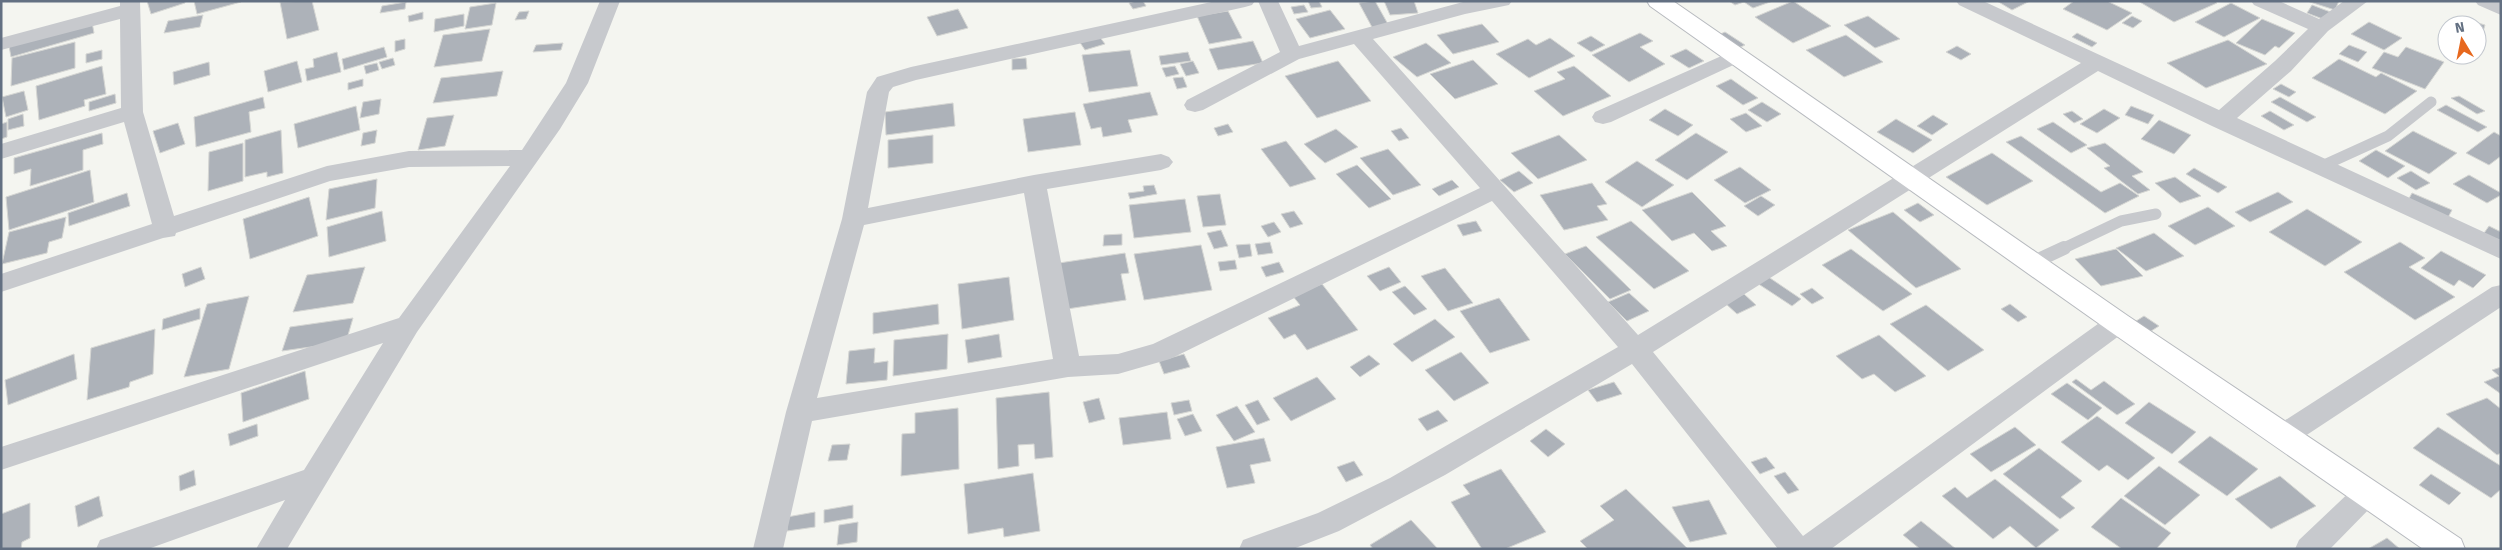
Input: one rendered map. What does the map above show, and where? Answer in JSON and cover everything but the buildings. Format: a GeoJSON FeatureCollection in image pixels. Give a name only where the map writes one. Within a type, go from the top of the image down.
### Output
{"type":"FeatureCollection","features":[{"type":"Feature","properties":{"kind":"street"},"geometry":{"type":"LineString","coordinates":[[271,549],[408,325],[549,129],[577,83],[610,1]]}},
{"type":"Feature","properties":{"kind":"street"},"geometry":{"type":"LineString","coordinates":[[768,549],[800,412],[854,219],[878,92],[885,82],[911,74],[1245,1]]}},
{"type":"Feature","properties":{"kind":"street"},"geometry":{"type":"LineString","coordinates":[[1268,1],[1292,54]]}},
{"type":"Feature","properties":{"kind":"street"},"geometry":{"type":"LineString","coordinates":[[1195,105],[1292,54],[1463,8],[1502,1]]}},
{"type":"Feature","properties":{"kind":"street"},"geometry":{"type":"LineString","coordinates":[[1658,1],[1877,153],[1910,179],[2366,494],[2449,549]]}},
{"type":"Feature","properties":{"kind":"street"},"geometry":{"type":"LineString","coordinates":[[1966,1],[2220,121],[2322,166],[2501,250]]}},
{"type":"Feature","properties":{"kind":"street"},"geometry":{"type":"LineString","coordinates":[[2261,1],[2321,27]]}},
{"type":"Feature","properties":{"kind":"street"},"geometry":{"type":"LineString","coordinates":[[2220,121],[2283,66],[2321,27],[2358,1]]}},
{"type":"Feature","properties":{"kind":"street"},"geometry":{"type":"LineString","coordinates":[[2485,1],[2501,9]]}},
{"type":"Feature","properties":{"kind":"street"},"geometry":{"type":"LineString","coordinates":[[1,44],[130,6],[132,112],[166,230]]}},
{"type":"Feature","properties":{"kind":"street"},"geometry":{"type":"LineString","coordinates":[[1359,36],[1636,350],[1796,549]]}},
{"type":"Feature","properties":{"kind":"street"},"geometry":{"type":"LineString","coordinates":[[1604,117],[1735,56]]}},
{"type":"Feature","properties":{"kind":"street"},"geometry":{"type":"LineString","coordinates":[[1254,549],[1281,541],[1384,495],[1636,350],[2096,63]]}},
{"type":"Feature","properties":{"kind":"street"},"geometry":{"type":"LineString","coordinates":[[1,152],[132,112]]}},
{"type":"Feature","properties":{"kind":"street"},"geometry":{"type":"LineString","coordinates":[[1,283],[166,230],[251,198],[328,174],[409,159],[528,158]]}},
{"type":"Feature","properties":{"kind":"street"},"geometry":{"type":"LineString","coordinates":[[854,219],[1034,184],[1161,162]]}},
{"type":"Feature","properties":{"kind":"street"},"geometry":{"type":"LineString","coordinates":[[1034,184],[1068,367]]}},
{"type":"Feature","properties":{"kind":"street"},"geometry":{"type":"LineString","coordinates":[[800,412],[1068,367],[1118,364],[1161,352],[1493,190]]}},
{"type":"Feature","properties":{"kind":"street"},"geometry":{"type":"LineString","coordinates":[[2283,436],[2501,294]]}},
{"type":"Feature","properties":{"kind":"street"},"geometry":{"type":"LineString","coordinates":[[1808,549],[2118,323]]}},
{"type":"Feature","properties":{"kind":"street"},"geometry":{"type":"LineString","coordinates":[[1,459],[408,325]]}},
{"type":"Feature","properties":{"kind":"street"},"geometry":{"type":"LineString","coordinates":[[111,549],[314,478]]}},
{"type":"Feature","properties":{"kind":"street"},"geometry":{"type":"LineString","coordinates":[[2310,549],[2366,494]]}},
{"type":"Feature","properties":{"kind":"lane"},"geometry":{"type":"LineString","coordinates":[[2322,166],[2388,136],[2431,102]]}},
{"type":"Feature","properties":{"kind":"lane"},"geometry":{"type":"LineString","coordinates":[[2032,263],[2120,220],[2156,214]]}}]}
